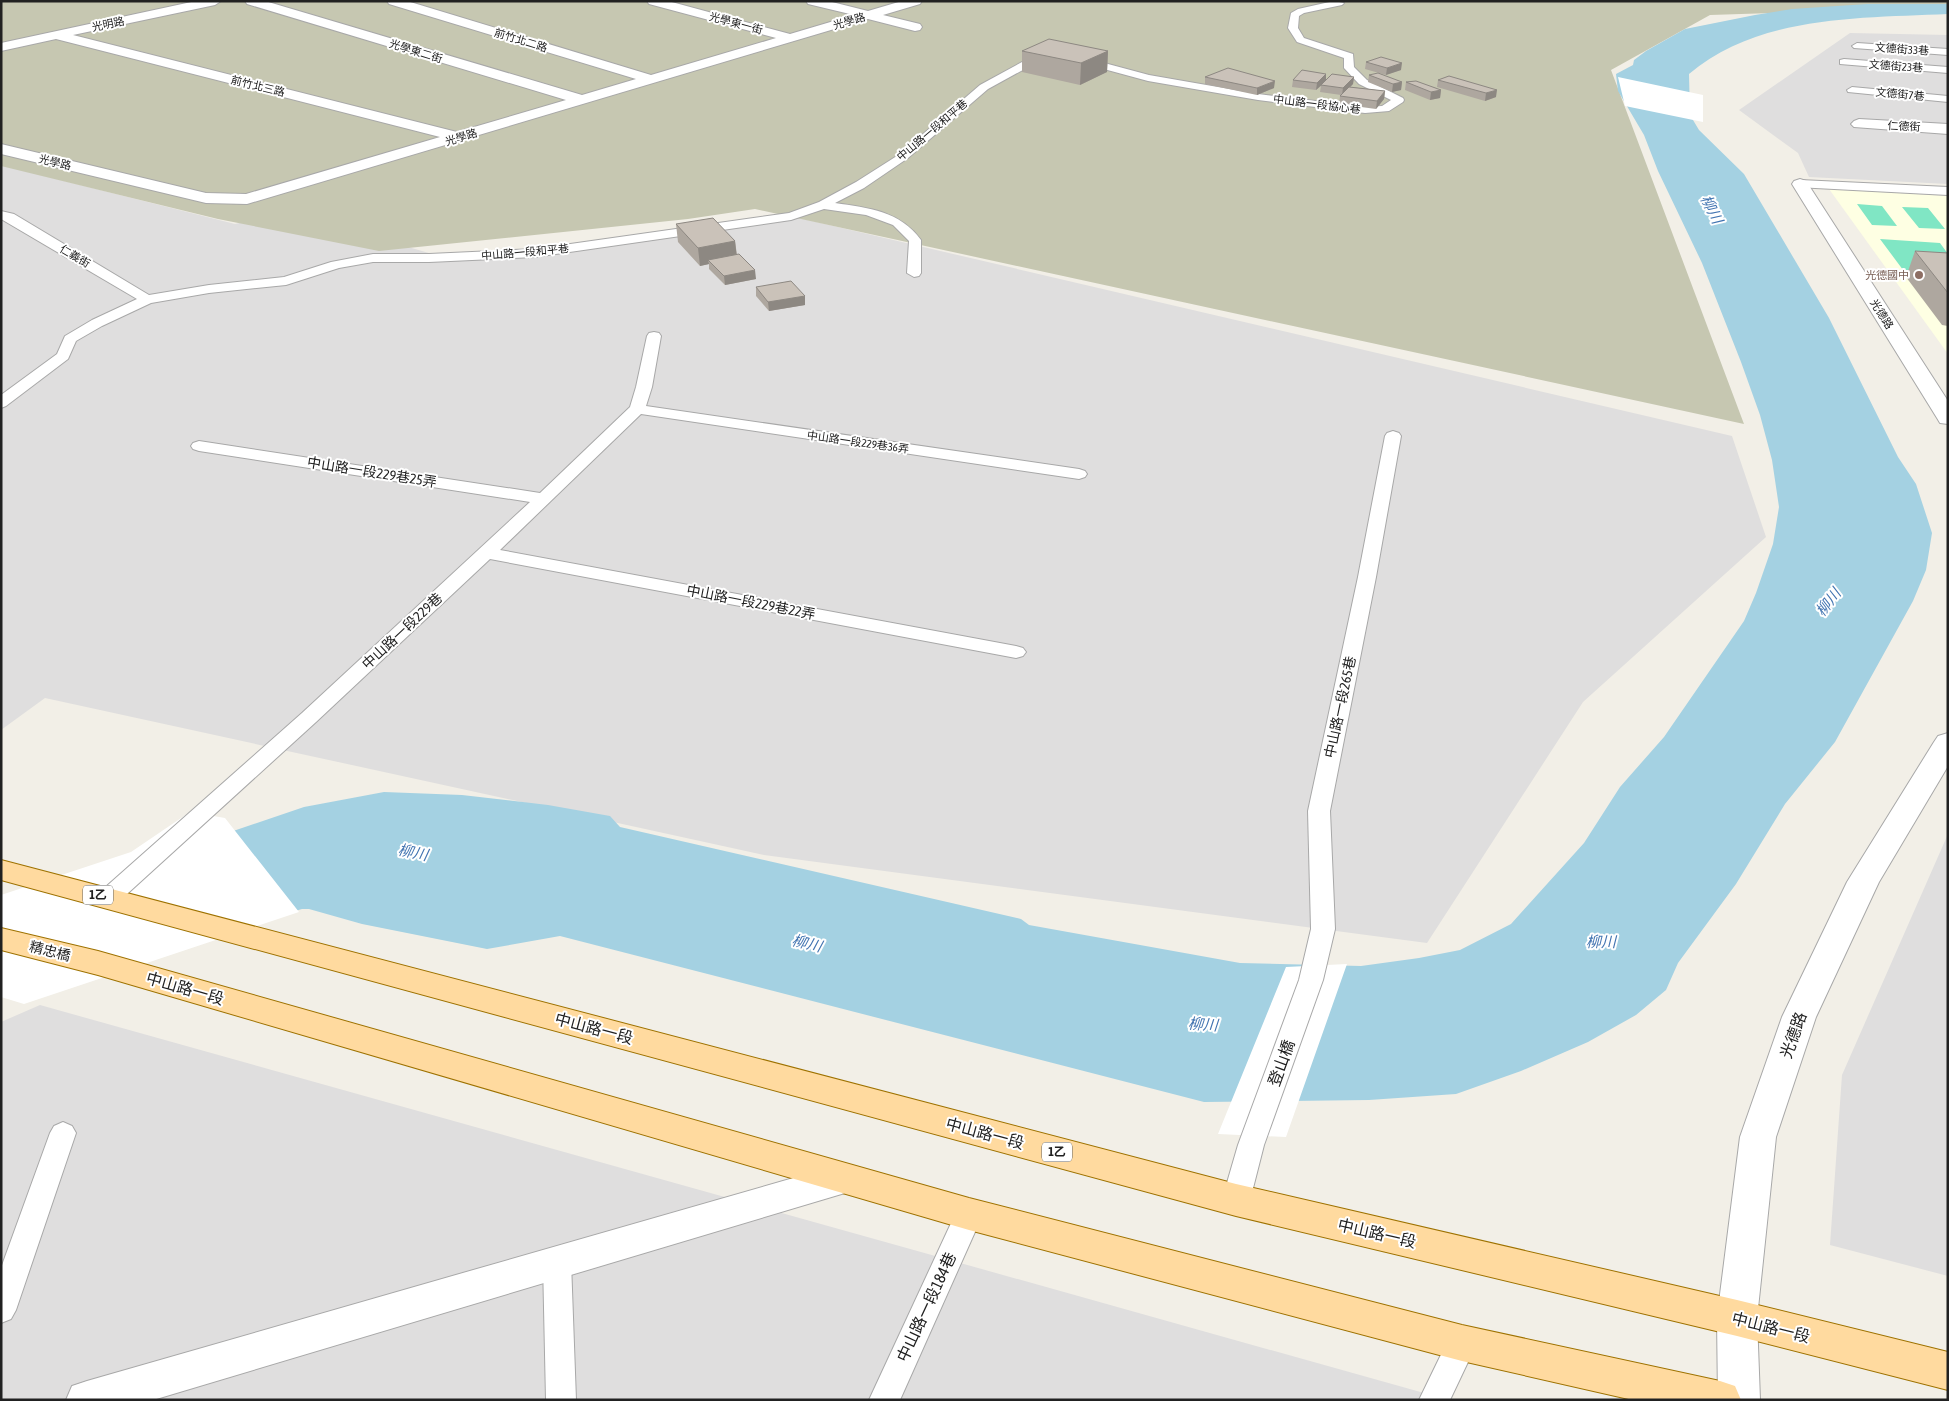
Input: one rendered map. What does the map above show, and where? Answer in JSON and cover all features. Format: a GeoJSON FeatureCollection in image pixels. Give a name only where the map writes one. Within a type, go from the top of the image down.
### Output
{"type":"FeatureCollection","features":[{"type":"Feature","properties":{"kind":"main road","name":"1乙"},"geometry":{"type":"LineString","coordinates":[[13,872],[108,898]]}},
{"type":"Feature","properties":{"kind":"main road","name":"中山路一段"},"geometry":{"type":"LineString","coordinates":[[108,898],[1236,1200],[1737,1318],[1948,1371]]}},
{"type":"Feature","properties":{"kind":"main road","name":"精忠橋"},"geometry":{"type":"LineString","coordinates":[[1,939],[98,963]]}},
{"type":"Feature","properties":{"kind":"main road","name":"中山路一段"},"geometry":{"type":"LineString","coordinates":[[98,963],[842,1179],[969,1214],[1462,1343],[1720,1400]]}},
{"type":"Feature","properties":{"kind":"street","name":"光明路"},"geometry":{"type":"LineString","coordinates":[[1,47],[215,1]]}},
{"type":"Feature","properties":{"kind":"street","name":"光學東二街"},"geometry":{"type":"LineString","coordinates":[[251,1],[582,100]]}},
{"type":"Feature","properties":{"kind":"street","name":"前竹北二路"},"geometry":{"type":"LineString","coordinates":[[393,1],[650,80]]}},
{"type":"Feature","properties":{"kind":"street","name":"光學東一街"},"geometry":{"type":"LineString","coordinates":[[653,1],[790,38]]}},
{"type":"Feature","properties":{"kind":"street"},"geometry":{"type":"LineString","coordinates":[[812,1],[914,27]]}},
{"type":"Feature","properties":{"kind":"street","name":"光學路"},"geometry":{"type":"LineString","coordinates":[[1,149],[206,198],[247,199],[916,1]]}},
{"type":"Feature","properties":{"kind":"street","name":"前竹北三路"},"geometry":{"type":"LineString","coordinates":[[56,35],[460,137]]}},
{"type":"Feature","properties":{"kind":"street","name":"仁德街"},"geometry":{"type":"LineString","coordinates":[[1859,124],[1948,129]]}},
{"type":"Feature","properties":{"kind":"street","name":"光德路"},"geometry":{"type":"LineString","coordinates":[[1800,184],[1948,418]]}},
{"type":"Feature","properties":{"kind":"street","name":"光德路"},"geometry":{"type":"LineString","coordinates":[[1738,1380],[1737,1318],[1758,1136],[1798,1017],[1862,882],[1948,742]]}},
{"type":"Feature","properties":{"kind":"street"},"geometry":{"type":"LineString","coordinates":[[87,1400],[842,1179]]}},
{"type":"Feature","properties":{"kind":"lane","name":"中山路一段協心巷"},"geometry":{"type":"LineString","coordinates":[[1075,58],[1148,78],[1258,97],[1365,110],[1385,109],[1399,100],[1363,82],[1349,68],[1349,56],[1300,40],[1293,28],[1294,16],[1301,11],[1339,3]]}},
{"type":"Feature","properties":{"kind":"lane","name":"文德街33巷"},"geometry":{"type":"LineString","coordinates":[[1856,46],[1948,52]]}},
{"type":"Feature","properties":{"kind":"lane","name":"中山路一段和平巷"},"geometry":{"type":"LineString","coordinates":[[1,403],[63,356],[70,339],[97,323],[147,299],[209,289],[286,282],[336,265],[373,258],[429,258],[535,253],[791,216],[823,205],[860,185],[904,156],[984,87],[1039,58],[1058,54]]}},
{"type":"Feature","properties":{"kind":"lane","name":"文德街23巷"},"geometry":{"type":"LineString","coordinates":[[1844,62],[1948,70]]}},
{"type":"Feature","properties":{"kind":"lane","name":"文德街7巷"},"geometry":{"type":"LineString","coordinates":[[1852,90],[1948,99]]}},
{"type":"Feature","properties":{"kind":"lane"},"geometry":{"type":"LineString","coordinates":[[1800,184],[1948,191]]}},
{"type":"Feature","properties":{"kind":"lane"},"geometry":{"type":"LineString","coordinates":[[823,205],[868,212],[897,222],[915,240],[914,273]]}},
{"type":"Feature","properties":{"kind":"lane","name":"仁義街"},"geometry":{"type":"LineString","coordinates":[[1,215],[10,217],[147,299]]}},
{"type":"Feature","properties":{"kind":"lane","name":"中山路一段229巷"},"geometry":{"type":"LineString","coordinates":[[108,898],[225,794],[487,553],[637,409],[644,386],[654,336]]}},
{"type":"Feature","properties":{"kind":"lane","name":"中山路一段229巷36弄"},"geometry":{"type":"LineString","coordinates":[[637,409],[1079,474]]}},
{"type":"Feature","properties":{"kind":"lane","name":"中山路一段265巷"},"geometry":{"type":"LineString","coordinates":[[1311,980],[1323,929],[1319,811],[1367,578],[1393,436]]}},
{"type":"Feature","properties":{"kind":"lane","name":"中山路一段229巷25弄"},"geometry":{"type":"LineString","coordinates":[[199,446],[544,499]]}},
{"type":"Feature","properties":{"kind":"lane","name":"中山路一段229巷22弄"},"geometry":{"type":"LineString","coordinates":[[487,553],[1016,652]]}},
{"type":"Feature","properties":{"kind":"lane","name":"登山橋"},"geometry":{"type":"LineString","coordinates":[[1236,1200],[1251,1145],[1311,980]]}},
{"type":"Feature","properties":{"kind":"lane"},"geometry":{"type":"LineString","coordinates":[[1,1310],[63,1133]]}},
{"type":"Feature","properties":{"kind":"lane","name":"中山路一段184巷"},"geometry":{"type":"LineString","coordinates":[[884,1400],[969,1214]]}},
{"type":"Feature","properties":{"kind":"lane"},"geometry":{"type":"LineString","coordinates":[[557,1262],[561,1400]]}},
{"type":"Feature","properties":{"kind":"lane"},"geometry":{"type":"LineString","coordinates":[[1434,1400],[1462,1343]]}},
{"type":"Feature","properties":{"kind":"shaded area"},"geometry":{"type":"Polygon","coordinates":[[[1,1],[1948,1],[1948,7],[1710,15],[1611,70],[1744,424],[755,209],[688,219],[379,251],[218,219],[1,166],[1,1]]]}},
{"type":"Feature","properties":{"kind":"shaded area"},"geometry":{"type":"Polygon","coordinates":[[[1850,33],[1948,35],[1948,184],[1809,177],[1798,153],[1739,110],[1850,33]]]}},
{"type":"Feature","properties":{"kind":"shaded area"},"geometry":{"type":"Polygon","coordinates":[[[1,165],[235,224],[288,212],[446,258],[795,217],[1732,436],[1766,537],[1583,702],[1427,943],[764,855],[45,698],[1,730],[1,165]]]}},
{"type":"Feature","properties":{"kind":"shaded area","name":"光德國中"},"geometry":{"type":"Polygon","coordinates":[[[1829,189],[1948,196],[1948,354],[1829,189]]]}},
{"type":"Feature","properties":{"kind":"shaded area"},"geometry":{"type":"Polygon","coordinates":[[[1948,834],[1948,1276],[1830,1245],[1842,1075],[1948,834]]]}},
{"type":"Feature","properties":{"kind":"shaded area"},"geometry":{"type":"Polygon","coordinates":[[[40,1005],[1449,1400],[1,1400],[1,1022],[40,1005]]]}},
{"type":"Feature","properties":{"kind":"green space"},"geometry":{"type":"Polygon","coordinates":[[[1857,204],[1882,206],[1897,226],[1872,225],[1857,204]]]}},
{"type":"Feature","properties":{"kind":"green space"},"geometry":{"type":"Polygon","coordinates":[[[1902,207],[1928,208],[1945,229],[1919,228],[1902,207]]]}},
{"type":"Feature","properties":{"kind":"green space"},"geometry":{"type":"Polygon","coordinates":[[[1880,239],[1940,243],[1948,254],[1948,276],[1906,274],[1880,239]]]}},
{"type":"Feature","properties":{"kind":"water","name":"柳川"},"geometry":{"type":"Polygon","coordinates":[[[1867,4],[1948,4],[1948,14],[1846,19],[1812,23],[1779,30],[1747,40],[1717,55],[1689,74],[1690,115],[1699,130],[1744,174],[1829,318],[1898,457],[1916,484],[1932,533],[1926,570],[1913,601],[1835,742],[1785,804],[1736,884],[1678,963],[1666,990],[1636,1015],[1588,1042],[1521,1071],[1456,1094],[1369,1100],[1204,1102],[560,936],[487,949],[362,924],[309,909],[302,909],[1,995],[1,910],[304,807],[384,792],[462,795],[548,805],[610,816],[620,827],[1021,919],[1029,925],[1240,963],[1361,966],[1419,958],[1460,950],[1511,924],[1584,843],[1620,787],[1664,737],[1744,621],[1773,544],[1779,507],[1772,460],[1760,415],[1741,362],[1702,263],[1658,171],[1644,135],[1618,91],[1616,74],[1633,65],[1634,60],[1646,51],[1685,29],[1792,9],[1867,4]]]}},
{"type":"Feature","properties":{"kind":"pier"},"geometry":{"type":"Polygon","coordinates":[[[1618,77],[1703,95],[1703,122],[1625,106],[1618,77]]]}},
{"type":"Feature","properties":{"kind":"pier"},"geometry":{"type":"Polygon","coordinates":[[[190,812],[225,818],[299,912],[24,1004],[1,997],[1,895],[131,852],[190,812]]]}},
{"type":"Feature","properties":{"kind":"pier"},"geometry":{"type":"Polygon","coordinates":[[[1347,964],[1286,1137],[1218,1134],[1286,967],[1347,964]]]}},
{"type":"Feature","properties":{"kind":"building"},"geometry":{"type":"Polygon","coordinates":[[[1049,39],[1108,51],[1081,63],[1022,51],[1049,39]]]}},
{"type":"Feature","properties":{"kind":"building"},"geometry":{"type":"Polygon","coordinates":[[[1381,57],[1402,63],[1387,68],[1366,62],[1381,57]]]}},
{"type":"Feature","properties":{"kind":"building"},"geometry":{"type":"Polygon","coordinates":[[[1228,68],[1275,81],[1257,88],[1205,77],[1228,68]]]}},
{"type":"Feature","properties":{"kind":"building"},"geometry":{"type":"Polygon","coordinates":[[[1302,70],[1326,74],[1317,83],[1293,80],[1302,70]]]}},
{"type":"Feature","properties":{"kind":"building"},"geometry":{"type":"Polygon","coordinates":[[[1378,73],[1402,82],[1393,84],[1369,75],[1378,73]]]}},
{"type":"Feature","properties":{"kind":"building"},"geometry":{"type":"Polygon","coordinates":[[[1332,74],[1354,77],[1343,88],[1321,85],[1332,74]]]}},
{"type":"Feature","properties":{"kind":"building"},"geometry":{"type":"Polygon","coordinates":[[[1449,76],[1497,90],[1486,93],[1438,80],[1449,76]]]}},
{"type":"Feature","properties":{"kind":"building"},"geometry":{"type":"Polygon","coordinates":[[[1416,81],[1441,90],[1431,92],[1406,82],[1416,81]]]}},
{"type":"Feature","properties":{"kind":"building"},"geometry":{"type":"Polygon","coordinates":[[[1349,87],[1385,91],[1377,101],[1340,96],[1349,87]]]}},
{"type":"Feature","properties":{"kind":"building"},"geometry":{"type":"Polygon","coordinates":[[[713,218],[735,241],[698,248],[676,224],[713,218]]]}},
{"type":"Feature","properties":{"kind":"building"},"geometry":{"type":"Polygon","coordinates":[[[1915,251],[1948,253],[1948,293],[1915,251]]]}},
{"type":"Feature","properties":{"kind":"building"},"geometry":{"type":"Polygon","coordinates":[[[739,254],[755,270],[724,276],[708,260],[739,254]]]}},
{"type":"Feature","properties":{"kind":"building"},"geometry":{"type":"Polygon","coordinates":[[[791,281],[805,296],[768,302],[756,287],[791,281]]]}},
{"type":"Feature","properties":{"kind":"place","name":"光德國中"},"geometry":{"type":"Point","coordinates":[1919,275]}}]}
